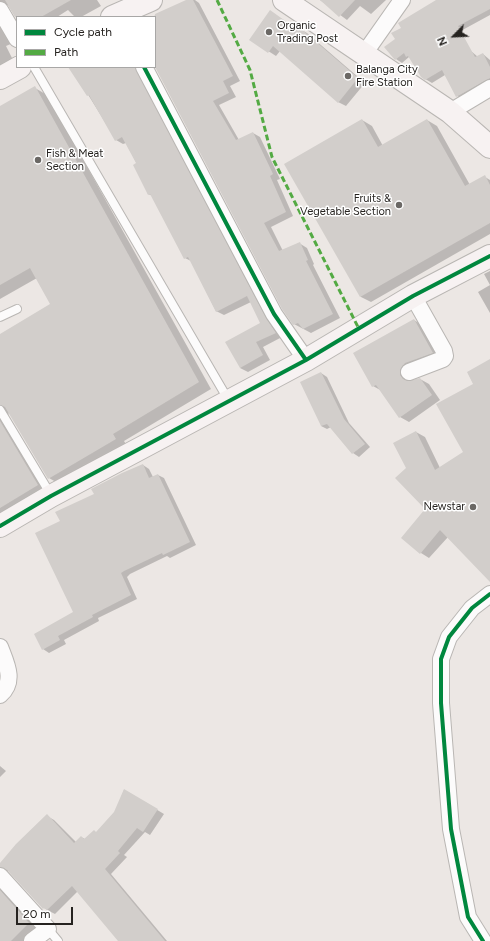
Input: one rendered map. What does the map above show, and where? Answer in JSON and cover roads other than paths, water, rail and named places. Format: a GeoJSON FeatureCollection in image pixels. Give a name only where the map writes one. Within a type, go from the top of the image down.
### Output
{"type":"FeatureCollection","features":[{"type":"Feature","properties":{"kind":"street"},"geometry":{"type":"LineString","coordinates":[[114,16],[151,0]]}},
{"type":"Feature","properties":{"kind":"street"},"geometry":{"type":"LineString","coordinates":[[284,0],[450,112],[490,147]]}},
{"type":"Feature","properties":{"kind":"street"},"geometry":{"type":"LineString","coordinates":[[364,54],[402,0]]}},
{"type":"Feature","properties":{"kind":"street"},"geometry":{"type":"LineString","coordinates":[[0,10],[16,36]]}},
{"type":"Feature","properties":{"kind":"street"},"geometry":{"type":"LineString","coordinates":[[0,78],[18,68]]}},
{"type":"Feature","properties":{"kind":"street"},"geometry":{"type":"LineString","coordinates":[[145,68],[274,314],[306,360]]}},
{"type":"Feature","properties":{"kind":"street"},"geometry":{"type":"LineString","coordinates":[[450,112],[490,88]]}},
{"type":"Feature","properties":{"kind":"street"},"geometry":{"type":"LineString","coordinates":[[0,526],[51,496],[306,360],[413,296],[490,256]]}},
{"type":"Feature","properties":{"kind":"street"},"geometry":{"type":"LineString","coordinates":[[409,372],[443,359],[445,356],[444,351],[413,296]]}},
{"type":"Feature","properties":{"kind":"street"},"geometry":{"type":"LineString","coordinates":[[483,941],[468,917],[451,829],[441,703],[441,659],[449,637],[472,608],[490,594]]}},
{"type":"Feature","properties":{"kind":"street"},"geometry":{"type":"LineString","coordinates":[[0,647],[9,668],[8,684],[0,695]]}},
{"type":"Feature","properties":{"kind":"street"},"geometry":{"type":"LineString","coordinates":[[0,876],[48,929],[32,941]]}},
{"type":"Feature","properties":{"kind":"lane"},"geometry":{"type":"LineString","coordinates":[[35,68],[229,401]]}},
{"type":"Feature","properties":{"kind":"lane"},"geometry":{"type":"LineString","coordinates":[[0,317],[16,309]]}},
{"type":"Feature","properties":{"kind":"lane"},"geometry":{"type":"LineString","coordinates":[[0,410],[51,496]]}},
{"type":"Feature","properties":{"kind":"lane"},"geometry":{"type":"LineString","coordinates":[[48,929],[58,941]]}},
{"type":"Feature","properties":{"kind":"place","name":"Organic Trading Post"},"geometry":{"type":"Point","coordinates":[269,32]}},
{"type":"Feature","properties":{"kind":"place","name":"Balanga City Fire Station"},"geometry":{"type":"Point","coordinates":[348,76]}},
{"type":"Feature","properties":{"kind":"place","name":"Fish & Meat Section"},"geometry":{"type":"Point","coordinates":[38,160]}},
{"type":"Feature","properties":{"kind":"place","name":"Fruits & Vegetable Section"},"geometry":{"type":"Point","coordinates":[399,205]}},
{"type":"Feature","properties":{"kind":"place","name":"Newstar"},"geometry":{"type":"Point","coordinates":[473,507]}}]}
